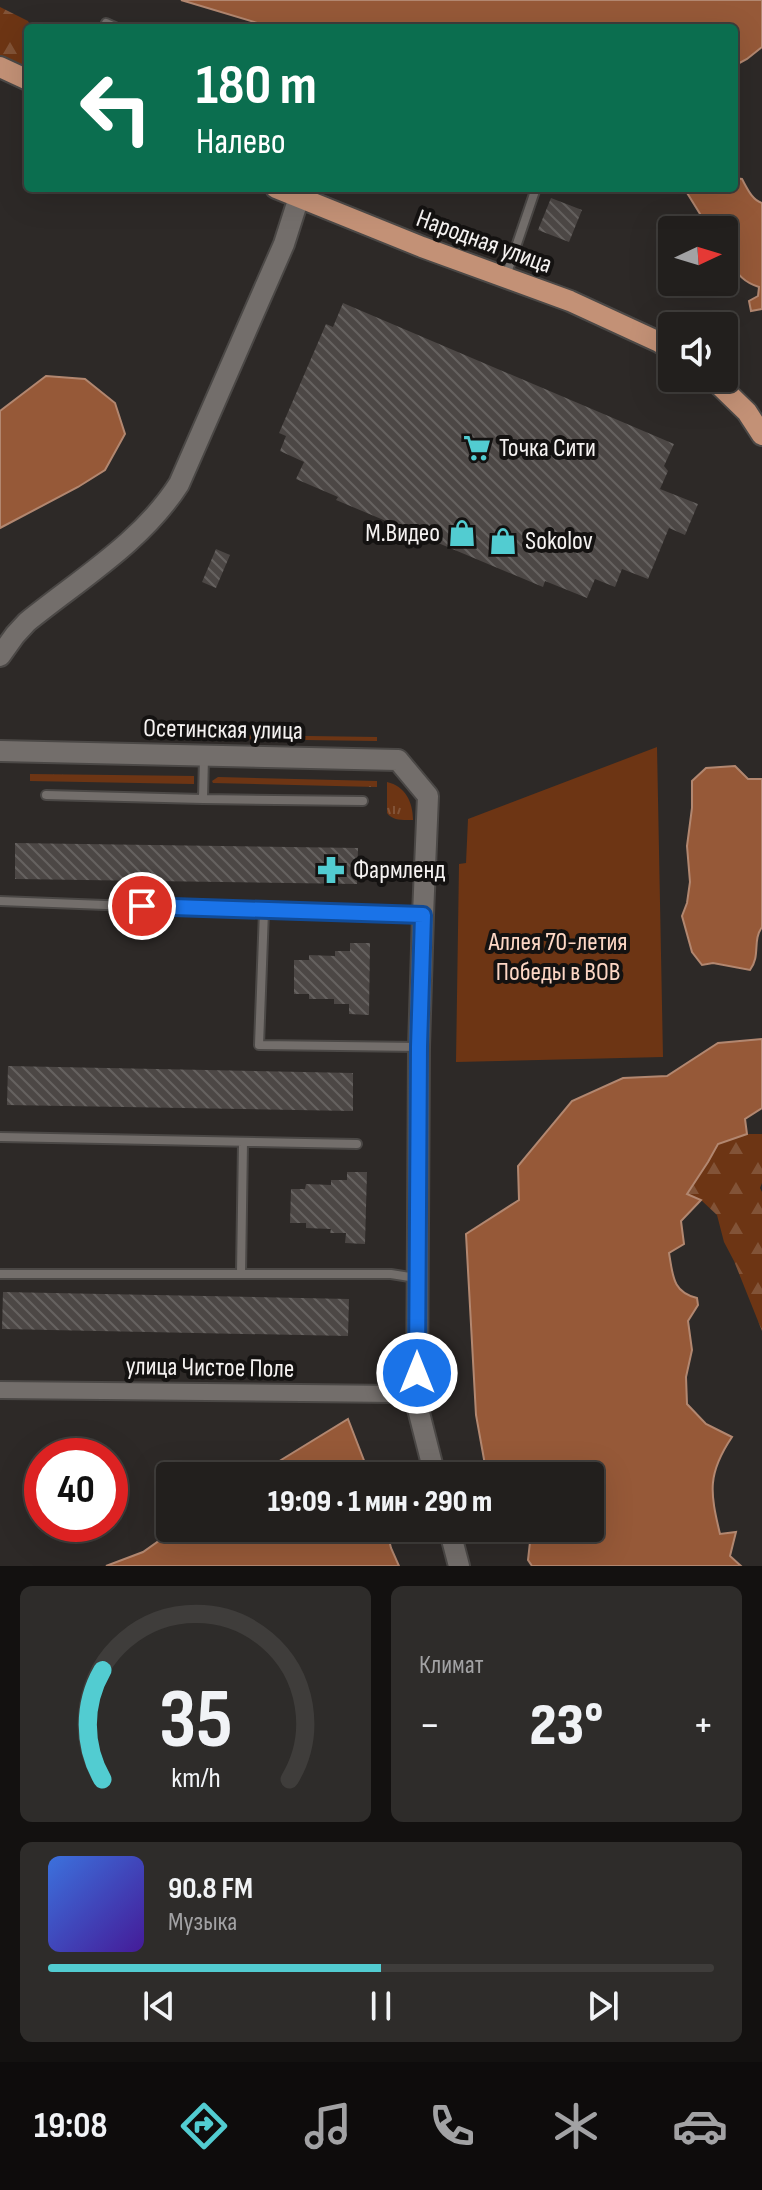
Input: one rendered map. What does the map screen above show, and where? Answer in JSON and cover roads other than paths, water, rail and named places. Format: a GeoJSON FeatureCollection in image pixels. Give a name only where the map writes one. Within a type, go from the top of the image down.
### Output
{"type":"FeatureCollection","features":[{"type":"Feature","properties":{"kind":"main road"},"geometry":{"type":"LineString","coordinates":[[0,67],[24,78]]}},
{"type":"Feature","properties":{"kind":"main road","name":"Народная улица"},"geometry":{"type":"LineString","coordinates":[[286,192],[422,247],[570,301],[658,342]]}},
{"type":"Feature","properties":{"kind":"main road"},"geometry":{"type":"LineString","coordinates":[[726,392],[747,412],[762,435]]}},
{"type":"Feature","properties":{"kind":"street"},"geometry":{"type":"LineString","coordinates":[[0,656],[27,622],[118,550],[149,523],[168,501],[179,484],[284,244],[299,197]]}},
{"type":"Feature","properties":{"kind":"street","name":"Осетинская улица"},"geometry":{"type":"LineString","coordinates":[[0,751],[398,760],[428,796],[423,915]]}},
{"type":"Feature","properties":{"kind":"street"},"geometry":{"type":"LineString","coordinates":[[423,915],[417,1405],[431,1462]]}},
{"type":"Feature","properties":{"kind":"street","name":"улица Чистое Поле"},"geometry":{"type":"LineString","coordinates":[[0,1390],[397,1394],[417,1405]]}},
{"type":"Feature","properties":{"kind":"street"},"geometry":{"type":"LineString","coordinates":[[453,1542],[459,1566]]}},
{"type":"Feature","properties":{"kind":"lane"},"geometry":{"type":"LineString","coordinates":[[505,277],[535,192]]}},
{"type":"Feature","properties":{"kind":"lane"},"geometry":{"type":"LineString","coordinates":[[203,799],[204,756]]}},
{"type":"Feature","properties":{"kind":"lane"},"geometry":{"type":"LineString","coordinates":[[46,795],[363,801]]}},
{"type":"Feature","properties":{"kind":"lane"},"geometry":{"type":"LineString","coordinates":[[0,901],[423,915]]}},
{"type":"Feature","properties":{"kind":"lane"},"geometry":{"type":"LineString","coordinates":[[264,911],[259,1045],[419,1047]]}},
{"type":"Feature","properties":{"kind":"lane"},"geometry":{"type":"LineString","coordinates":[[0,1137],[357,1144]]}},
{"type":"Feature","properties":{"kind":"lane"},"geometry":{"type":"LineString","coordinates":[[241,1274],[243,1142]]}},
{"type":"Feature","properties":{"kind":"lane"},"geometry":{"type":"LineString","coordinates":[[0,1274],[391,1274],[417,1278]]}},
{"type":"Feature","properties":{"kind":"place","name":"Точка Сити"},"geometry":{"type":"Point","coordinates":[477,448]}},
{"type":"Feature","properties":{"kind":"place","name":"М.Видео"},"geometry":{"type":"Point","coordinates":[462,533]}},
{"type":"Feature","properties":{"kind":"place","name":"Sokolov"},"geometry":{"type":"Point","coordinates":[503,541]}},
{"type":"Feature","properties":{"kind":"place","name":"Фармленд"},"geometry":{"type":"Point","coordinates":[331,870]}},
{"type":"Feature","properties":{"kind":"park label","name":"Аллея 70-летия Победы в ВОВ"},"geometry":{"type":"Point","coordinates":[558,957]}}]}
